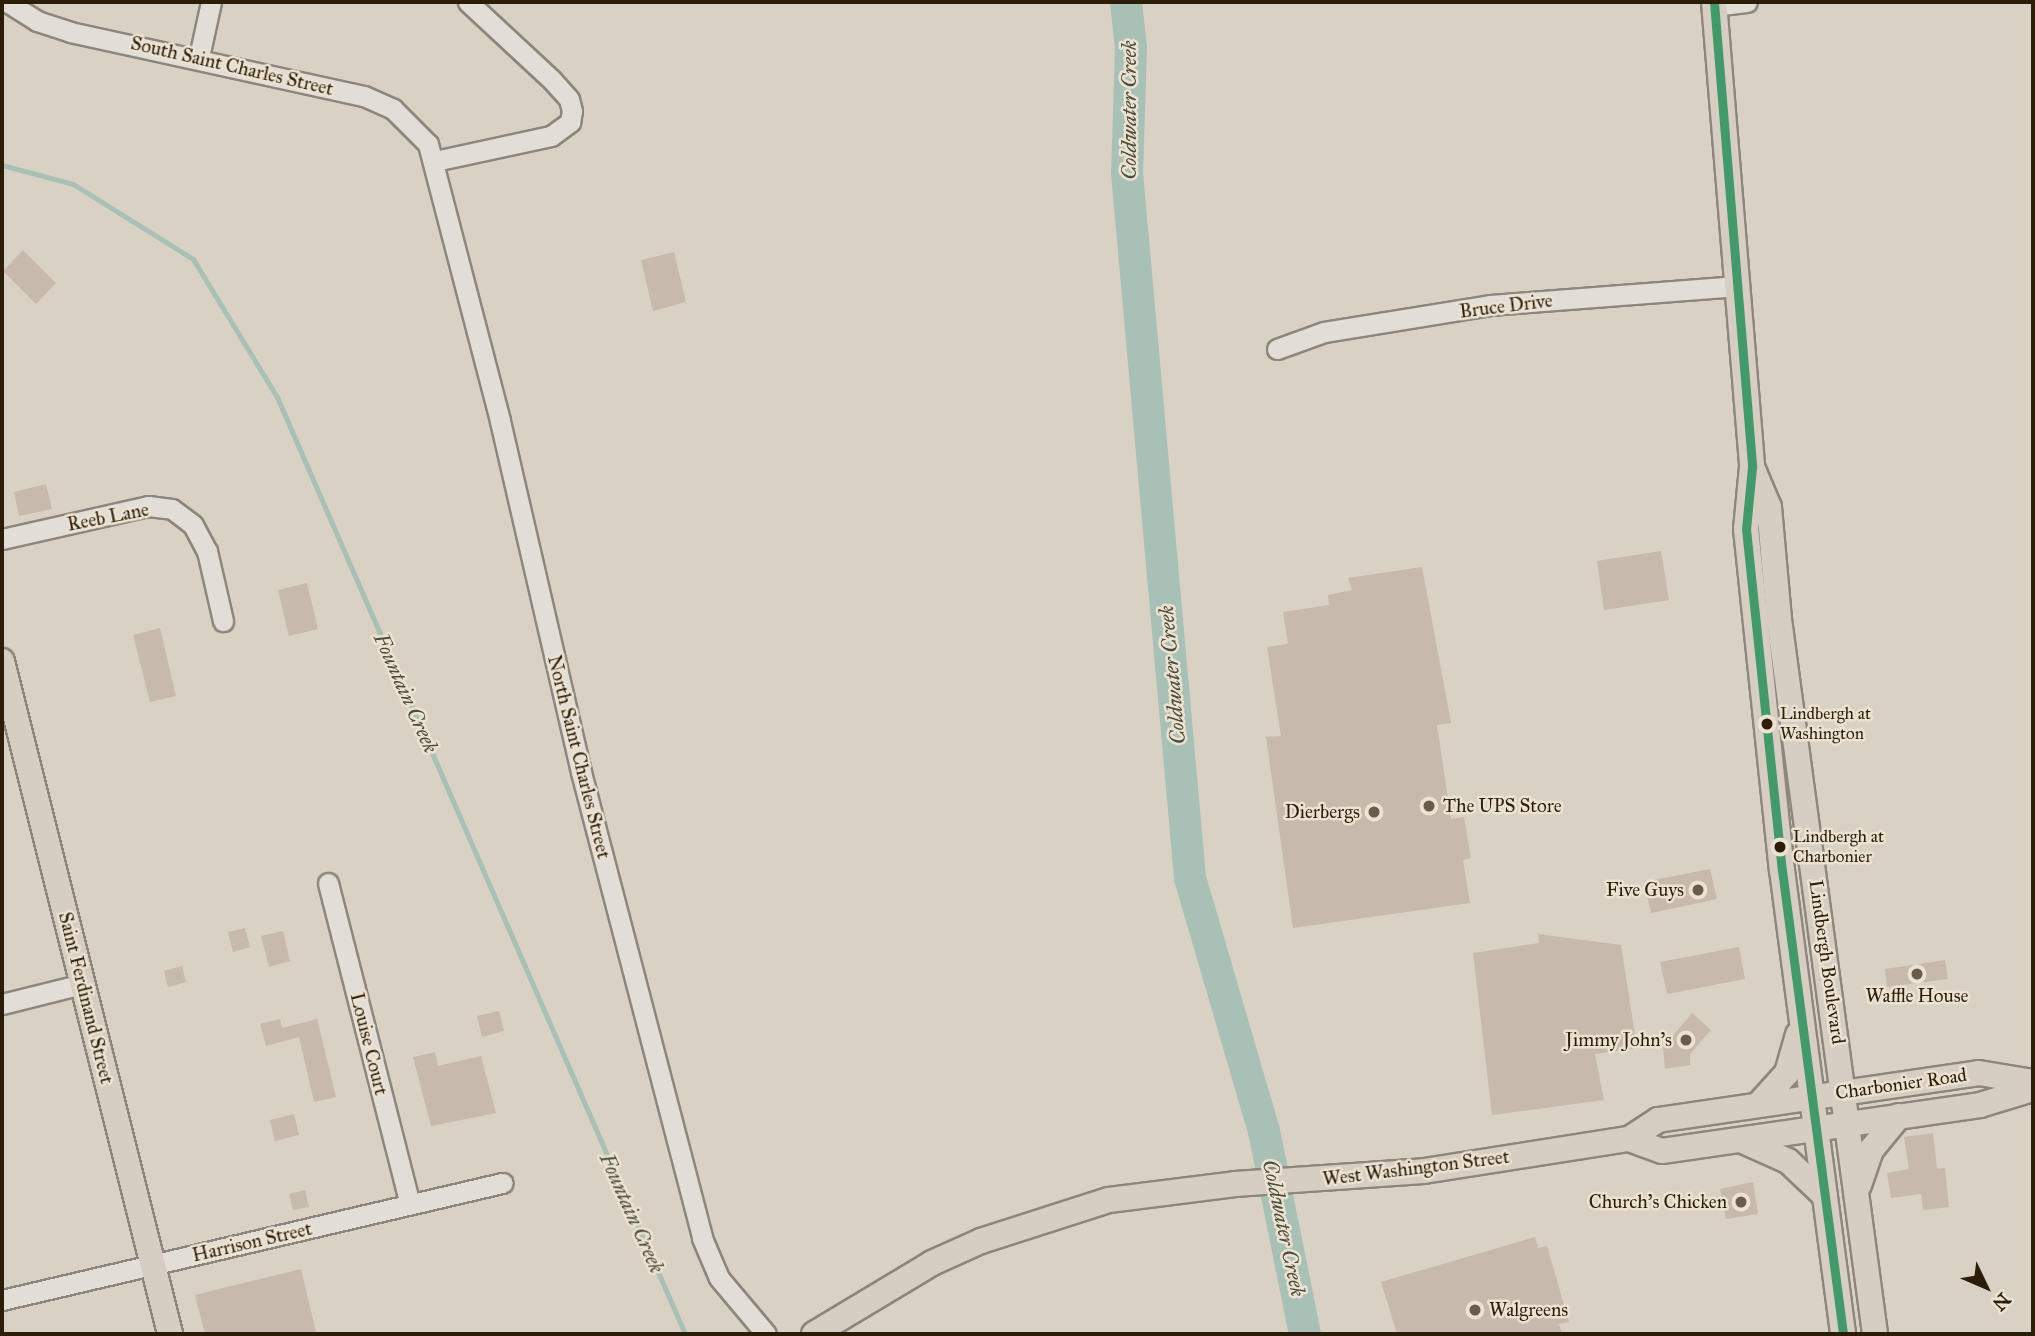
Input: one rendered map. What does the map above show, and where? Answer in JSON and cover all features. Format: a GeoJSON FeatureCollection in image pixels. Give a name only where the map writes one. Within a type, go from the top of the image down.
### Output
{"type":"FeatureCollection","features":[{"type":"Feature","properties":{"kind":"main road","name":"Lindbergh Boulevard"},"geometry":{"type":"LineString","coordinates":[[1714,4],[1752,467],[1746,529],[1801,1024],[1843,1334]]}},
{"type":"Feature","properties":{"kind":"main road","name":"Lindbergh Boulevard"},"geometry":{"type":"LineString","coordinates":[[1752,467],[1769,507],[1779,619],[1875,1334]]}},
{"type":"Feature","properties":{"kind":"main road","name":"Saint Ferdinand Street"},"geometry":{"type":"LineString","coordinates":[[2,661],[170,1334]]}},
{"type":"Feature","properties":{"kind":"main road"},"geometry":{"type":"LineString","coordinates":[[1758,1105],[1787,1073],[1801,1024]]}},
{"type":"Feature","properties":{"kind":"main road","name":"Charbonier Road"},"geometry":{"type":"LineString","coordinates":[[1811,1097],[1979,1073],[2033,1082]]}},
{"type":"Feature","properties":{"kind":"main road","name":"Charbonier Road"},"geometry":{"type":"LineString","coordinates":[[1848,1124],[1980,1105],[2033,1089]]}},
{"type":"Feature","properties":{"kind":"main road","name":"West Washington Street"},"geometry":{"type":"LineString","coordinates":[[814,1334],[932,1263],[1031,1223],[1146,1193],[1424,1171],[1629,1139],[1658,1120],[1811,1097]]}},
{"type":"Feature","properties":{"kind":"main road"},"geometry":{"type":"LineString","coordinates":[[1857,1193],[1871,1150],[1899,1116]]}},
{"type":"Feature","properties":{"kind":"main road","name":"West Washington Street"},"geometry":{"type":"LineString","coordinates":[[1629,1139],[1662,1151],[1848,1124]]}},
{"type":"Feature","properties":{"kind":"main road"},"geometry":{"type":"LineString","coordinates":[[1739,1140],[1788,1161],[1825,1196]]}},
{"type":"Feature","properties":{"kind":"street","name":"South Saint Charles Street"},"geometry":{"type":"LineString","coordinates":[[7,2],[37,21],[70,32],[199,57],[374,100],[417,129],[435,161]]}},
{"type":"Feature","properties":{"kind":"street"},"geometry":{"type":"LineString","coordinates":[[199,57],[211,2]]}},
{"type":"Feature","properties":{"kind":"street"},"geometry":{"type":"LineString","coordinates":[[435,161],[551,136],[570,122],[572,111],[569,99],[468,2]]}},
{"type":"Feature","properties":{"kind":"street"},"geometry":{"type":"LineString","coordinates":[[1714,4],[1747,2]]}},
{"type":"Feature","properties":{"kind":"street","name":"North Saint Charles Street"},"geometry":{"type":"LineString","coordinates":[[435,161],[581,772],[702,1238],[719,1278],[766,1334]]}},
{"type":"Feature","properties":{"kind":"street","name":"Bruce Drive"},"geometry":{"type":"LineString","coordinates":[[1277,349],[1324,332],[1490,305],[1738,286]]}},
{"type":"Feature","properties":{"kind":"street","name":"Reeb Lane"},"geometry":{"type":"LineString","coordinates":[[2,539],[148,506],[172,509],[193,525],[207,551],[223,621]]}},
{"type":"Feature","properties":{"kind":"street","name":"Louise Court"},"geometry":{"type":"LineString","coordinates":[[328,883],[410,1204]]}},
{"type":"Feature","properties":{"kind":"street"},"geometry":{"type":"LineString","coordinates":[[2,1004],[82,984]]}},
{"type":"Feature","properties":{"kind":"street","name":"Harrison Street"},"geometry":{"type":"LineString","coordinates":[[2,1300],[502,1183]]}},
{"type":"Feature","properties":{"kind":"building"},"geometry":{"type":"Polygon","coordinates":[[[23,250],[56,283],[36,304],[3,271],[23,250]]]}},
{"type":"Feature","properties":{"kind":"building"},"geometry":{"type":"Polygon","coordinates":[[[674,252],[686,302],[653,311],[641,260],[674,252]]]}},
{"type":"Feature","properties":{"kind":"building"},"geometry":{"type":"Polygon","coordinates":[[[46,484],[52,509],[19,516],[14,492],[46,484]]]}},
{"type":"Feature","properties":{"kind":"building"},"geometry":{"type":"Polygon","coordinates":[[[1661,551],[1669,600],[1604,610],[1597,561],[1661,551]]]}},
{"type":"Feature","properties":{"kind":"building"},"geometry":{"type":"Polygon","coordinates":[[[1422,567],[1451,723],[1437,725],[1451,819],[1464,817],[1471,858],[1463,860],[1470,903],[1293,928],[1266,737],[1281,736],[1267,647],[1288,644],[1283,612],[1329,605],[1328,595],[1352,590],[1348,578],[1422,567]]]}},
{"type":"Feature","properties":{"kind":"building"},"geometry":{"type":"Polygon","coordinates":[[[307,583],[318,629],[289,636],[278,590],[307,583]]]}},
{"type":"Feature","properties":{"kind":"building"},"geometry":{"type":"Polygon","coordinates":[[[160,628],[176,696],[150,702],[133,635],[160,628]]]}},
{"type":"Feature","properties":{"kind":"building"},"geometry":{"type":"Polygon","coordinates":[[[1710,869],[1717,899],[1651,913],[1644,882],[1710,869]]]}},
{"type":"Feature","properties":{"kind":"building"},"geometry":{"type":"Polygon","coordinates":[[[245,928],[250,947],[233,952],[228,932],[245,928]]]}},
{"type":"Feature","properties":{"kind":"building"},"geometry":{"type":"Polygon","coordinates":[[[283,931],[290,961],[269,967],[261,936],[283,931]]]}},
{"type":"Feature","properties":{"kind":"building"},"geometry":{"type":"Polygon","coordinates":[[[1538,934],[1621,945],[1637,1048],[1595,1054],[1604,1100],[1492,1115],[1473,953],[1539,943],[1538,934]]]}},
{"type":"Feature","properties":{"kind":"building"},"geometry":{"type":"Polygon","coordinates":[[[1739,947],[1745,979],[1667,994],[1660,962],[1739,947]]]}},
{"type":"Feature","properties":{"kind":"building","name":"Waffle House"},"geometry":{"type":"Polygon","coordinates":[[[1945,960],[1948,979],[1887,987],[1885,969],[1945,960]]]}},
{"type":"Feature","properties":{"kind":"building"},"geometry":{"type":"Polygon","coordinates":[[[182,966],[186,982],[168,987],[164,971],[182,966]]]}},
{"type":"Feature","properties":{"kind":"building"},"geometry":{"type":"Polygon","coordinates":[[[499,1011],[504,1031],[482,1037],[477,1016],[499,1011]]]}},
{"type":"Feature","properties":{"kind":"building","name":"Jimmy John's"},"geometry":{"type":"Polygon","coordinates":[[[1692,1013],[1711,1030],[1690,1054],[1690,1065],[1665,1069],[1663,1048],[1692,1013]]]}},
{"type":"Feature","properties":{"kind":"building"},"geometry":{"type":"Polygon","coordinates":[[[280,1019],[282,1028],[317,1019],[336,1097],[314,1102],[299,1037],[266,1046],[260,1024],[280,1019]]]}},
{"type":"Feature","properties":{"kind":"building"},"geometry":{"type":"Polygon","coordinates":[[[435,1052],[438,1066],[481,1056],[496,1113],[431,1126],[413,1057],[435,1052]]]}},
{"type":"Feature","properties":{"kind":"building"},"geometry":{"type":"Polygon","coordinates":[[[294,1114],[299,1135],[275,1141],[270,1120],[294,1114]]]}},
{"type":"Feature","properties":{"kind":"building"},"geometry":{"type":"Polygon","coordinates":[[[1933,1133],[1937,1169],[1945,1168],[1949,1207],[1923,1210],[1921,1194],[1891,1198],[1887,1173],[1909,1169],[1904,1137],[1933,1133]]]}},
{"type":"Feature","properties":{"kind":"building"},"geometry":{"type":"Polygon","coordinates":[[[1753,1182],[1758,1214],[1726,1219],[1720,1189],[1753,1182]]]}},
{"type":"Feature","properties":{"kind":"building"},"geometry":{"type":"Polygon","coordinates":[[[305,1190],[309,1207],[293,1210],[289,1194],[305,1190]]]}},
{"type":"Feature","properties":{"kind":"building"},"geometry":{"type":"Polygon","coordinates":[[[1535,1237],[1538,1248],[1547,1246],[1569,1322],[1559,1324],[1562,1334],[1397,1334],[1381,1282],[1535,1237]]]}},
{"type":"Feature","properties":{"kind":"building"},"geometry":{"type":"Polygon","coordinates":[[[301,1269],[316,1332],[205,1334],[195,1295],[301,1269]]]}},
{"type":"Feature","properties":{"kind":"waterway","name":"Coldwater Creek"},"geometry":{"type":"LineString","coordinates":[[1126,2],[1131,48],[1127,173],[1190,878],[1264,1131],[1305,1334]]}},
{"type":"Feature","properties":{"kind":"waterway","name":"Fountain Creek"},"geometry":{"type":"LineString","coordinates":[[2,165],[73,184],[193,259],[277,397],[685,1334]]}},
{"type":"Feature","properties":{"kind":"transit line"},"geometry":{"type":"LineString","coordinates":[[1714,2],[1752,467],[1746,529],[1782,870],[1843,1334]]}},
{"type":"Feature","properties":{"kind":"place","name":"Lindbergh at Washington"},"geometry":{"type":"Point","coordinates":[1767,724]}},
{"type":"Feature","properties":{"kind":"place","name":"The UPS Store"},"geometry":{"type":"Point","coordinates":[1429,806]}},
{"type":"Feature","properties":{"kind":"place","name":"Dierbergs"},"geometry":{"type":"Point","coordinates":[1374,812]}},
{"type":"Feature","properties":{"kind":"place","name":"Lindbergh at Charbonier"},"geometry":{"type":"Point","coordinates":[1780,847]}},
{"type":"Feature","properties":{"kind":"place","name":"Five Guys"},"geometry":{"type":"Point","coordinates":[1698,890]}},
{"type":"Feature","properties":{"kind":"place","name":"Waffle House"},"geometry":{"type":"Point","coordinates":[1917,974]}},
{"type":"Feature","properties":{"kind":"place","name":"Jimmy John's"},"geometry":{"type":"Point","coordinates":[1686,1040]}},
{"type":"Feature","properties":{"kind":"place","name":"Church's Chicken"},"geometry":{"type":"Point","coordinates":[1741,1202]}},
{"type":"Feature","properties":{"kind":"place","name":"Walgreens"},"geometry":{"type":"Point","coordinates":[1475,1310]}}]}
